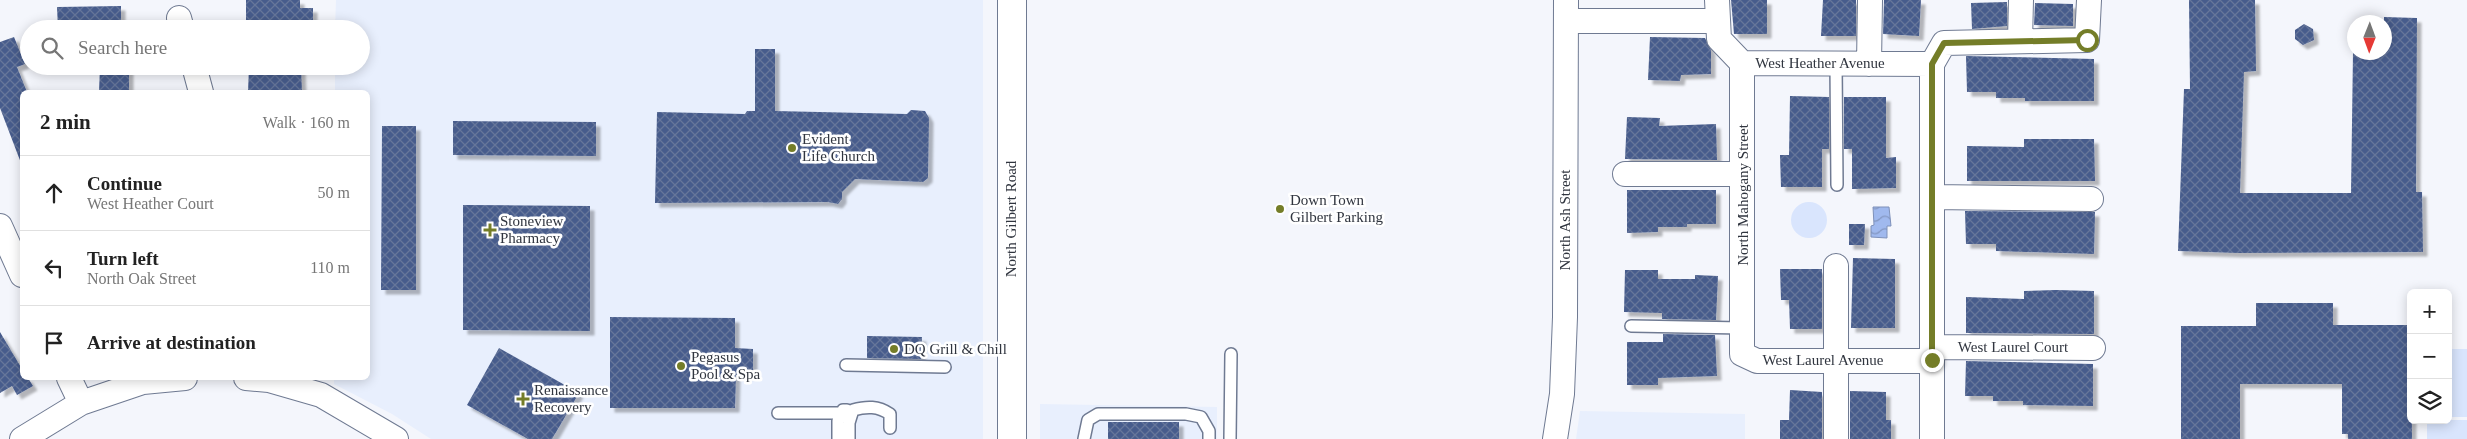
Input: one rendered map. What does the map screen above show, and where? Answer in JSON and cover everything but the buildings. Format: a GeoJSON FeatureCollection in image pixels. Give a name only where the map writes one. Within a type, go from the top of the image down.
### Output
{"type":"FeatureCollection","features":[{"type":"Feature","properties":{"kind":"main road","name":"North Gilbert Road"},"geometry":{"type":"LineString","coordinates":[[1012,0],[1012,439]]}},
{"type":"Feature","properties":{"kind":"street"},"geometry":{"type":"LineString","coordinates":[[1869,64],[1870,0]]}},
{"type":"Feature","properties":{"kind":"street"},"geometry":{"type":"LineString","coordinates":[[2020,41],[2021,0]]}},
{"type":"Feature","properties":{"kind":"street"},"geometry":{"type":"LineString","coordinates":[[1932,439],[1932,64],[1944,43],[2087,40],[2089,0]]}},
{"type":"Feature","properties":{"kind":"street","name":"West Heather Avenue"},"geometry":{"type":"LineString","coordinates":[[1566,11],[1718,20],[1742,63],[1932,64]]}},
{"type":"Feature","properties":{"kind":"street","name":"North Ash Street"},"geometry":{"type":"LineString","coordinates":[[1555,439],[1562,394],[1565,316],[1566,11]]}},
{"type":"Feature","properties":{"kind":"street","name":"North Mahogany Street"},"geometry":{"type":"LineString","coordinates":[[1742,63],[1743,328]]}},
{"type":"Feature","properties":{"kind":"street"},"geometry":{"type":"LineString","coordinates":[[197,75],[201,90]]}},
{"type":"Feature","properties":{"kind":"street"},"geometry":{"type":"LineString","coordinates":[[1625,174],[1742,174]]}},
{"type":"Feature","properties":{"kind":"street"},"geometry":{"type":"LineString","coordinates":[[1932,197],[2091,199]]}},
{"type":"Feature","properties":{"kind":"street"},"geometry":{"type":"LineString","coordinates":[[0,226],[20,271]]}},
{"type":"Feature","properties":{"kind":"street"},"geometry":{"type":"LineString","coordinates":[[1836,266],[1836,439]]}},
{"type":"Feature","properties":{"kind":"street","name":"West Laurel Avenue"},"geometry":{"type":"LineString","coordinates":[[1743,328],[1742,354],[1757,361],[1836,361],[1932,354]]}},
{"type":"Feature","properties":{"kind":"street","name":"West Laurel Court"},"geometry":{"type":"LineString","coordinates":[[1932,354],[2093,348]]}},
{"type":"Feature","properties":{"kind":"street"},"geometry":{"type":"LineString","coordinates":[[70,380],[81,403]]}},
{"type":"Feature","properties":{"kind":"street"},"geometry":{"type":"LineString","coordinates":[[22,439],[81,403],[143,382],[164,380]]}},
{"type":"Feature","properties":{"kind":"street"},"geometry":{"type":"LineString","coordinates":[[269,380],[321,395],[396,439]]}},
{"type":"Feature","properties":{"kind":"lane"},"geometry":{"type":"LineString","coordinates":[[1836,64],[1837,185]]}},
{"type":"Feature","properties":{"kind":"lane"},"geometry":{"type":"LineString","coordinates":[[1630,326],[1743,328]]}},
{"type":"Feature","properties":{"kind":"lane"},"geometry":{"type":"LineString","coordinates":[[1230,439],[1231,354]]}},
{"type":"Feature","properties":{"kind":"lane"},"geometry":{"type":"LineString","coordinates":[[846,365],[945,367]]}},
{"type":"Feature","properties":{"kind":"lane"},"geometry":{"type":"LineString","coordinates":[[778,413],[848,412],[867,406],[884,410],[890,414],[890,428]]}},
{"type":"Feature","properties":{"kind":"lane"},"geometry":{"type":"LineString","coordinates":[[838,439],[838,421],[848,412]]}},
{"type":"Feature","properties":{"kind":"lane"},"geometry":{"type":"LineString","coordinates":[[848,412],[849,439]]}},
{"type":"Feature","properties":{"kind":"lane"},"geometry":{"type":"LineString","coordinates":[[1084,439],[1088,420],[1098,414],[1186,414],[1201,417],[1209,431],[1209,439]]}},
{"type":"Feature","properties":{"kind":"shaded area"},"geometry":{"type":"Polygon","coordinates":[[[336,0],[983,0],[983,439],[431,439],[392,414],[334,384],[334,380],[370,380],[370,90],[335,90],[335,75],[370,75],[370,20],[335,20],[336,0]]]}},
{"type":"Feature","properties":{"kind":"shaded area"},"geometry":{"type":"Polygon","coordinates":[[[1809,202],[1821,208],[1827,220],[1821,232],[1809,238],[1797,232],[1791,220],[1797,208],[1809,202]]]}},
{"type":"Feature","properties":{"kind":"shaded area"},"geometry":{"type":"Polygon","coordinates":[[[2452,349],[2467,349],[2467,417],[2452,417],[2452,349]]]}},
{"type":"Feature","properties":{"kind":"shaded area"},"geometry":{"type":"Polygon","coordinates":[[[1040,404],[1217,407],[1217,439],[1040,439],[1040,404]]]}},
{"type":"Feature","properties":{"kind":"shaded area"},"geometry":{"type":"Polygon","coordinates":[[[1580,411],[1745,414],[1745,439],[1576,439],[1580,411]]]}},
{"type":"Feature","properties":{"kind":"shaded area"},"geometry":{"type":"Polygon","coordinates":[[[2452,420],[2467,420],[2467,439],[2427,439],[2427,424],[2452,424],[2452,420]]]}},
{"type":"Feature","properties":{"kind":"water"},"geometry":{"type":"Polygon","coordinates":[[[1873,207],[1889,207],[1891,226],[1887,226],[1887,238],[1871,237],[1871,226],[1874,225],[1873,207]]]}},
{"type":"Feature","properties":{"kind":"place","name":"Evident Life Church"},"geometry":{"type":"Point","coordinates":[792,148]}},
{"type":"Feature","properties":{"kind":"place","name":"Down Town Gilbert Parking"},"geometry":{"type":"Point","coordinates":[1280,209]}},
{"type":"Feature","properties":{"kind":"place","name":"Stoneview Pharmacy"},"geometry":{"type":"Point","coordinates":[490,230]}},
{"type":"Feature","properties":{"kind":"place","name":"DQ Grill & Chill"},"geometry":{"type":"Point","coordinates":[894,349]}},
{"type":"Feature","properties":{"kind":"place","name":"Pegasus Pool & Spa"},"geometry":{"type":"Point","coordinates":[681,366]}},
{"type":"Feature","properties":{"kind":"place","name":"Renaissance Recovery"},"geometry":{"type":"Point","coordinates":[523,399]}},
{"type":"Feature","properties":{"kind":"route"},"geometry":{"type":"LineString","coordinates":[[1932,360],[1932,64],[1944,43],[2087,40]]}}]}
